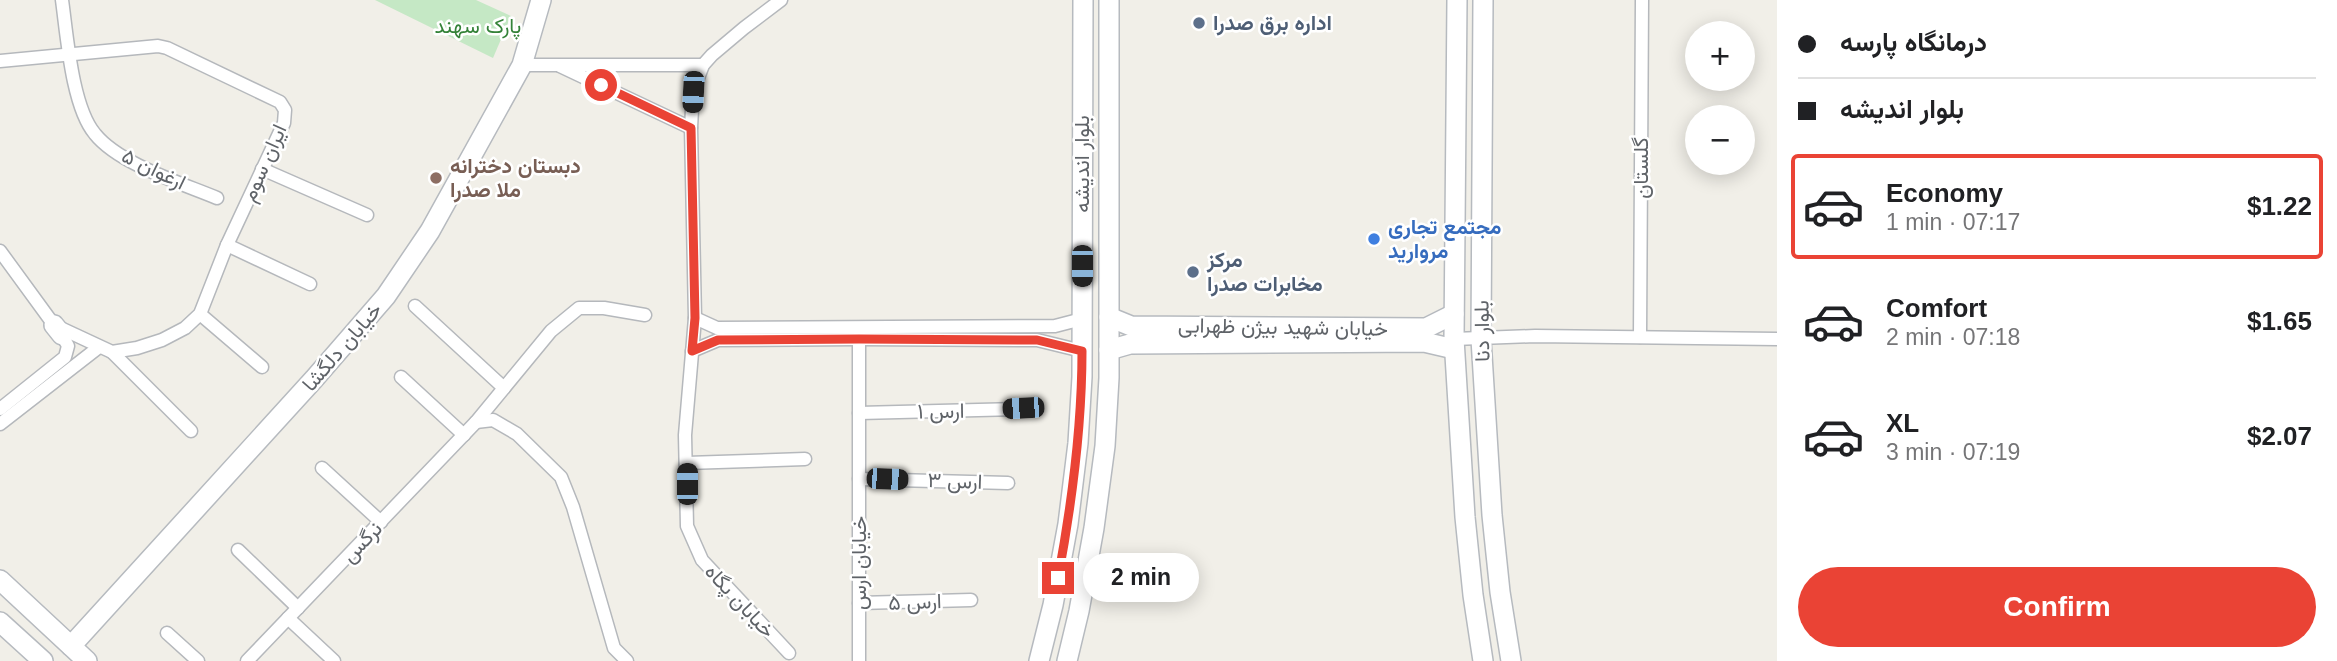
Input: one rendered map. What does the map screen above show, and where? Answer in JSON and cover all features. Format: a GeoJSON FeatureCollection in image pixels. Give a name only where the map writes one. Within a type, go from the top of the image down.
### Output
{"type":"FeatureCollection","features":[{"type":"Feature","properties":{"kind":"street","name":"ارغوان ۵"},"geometry":{"type":"LineString","coordinates":[[62,0],[81,110],[95,134],[125,159],[217,198]]}},
{"type":"Feature","properties":{"kind":"street","name":"خیابان دلگشا"},"geometry":{"type":"LineString","coordinates":[[71,646],[386,296],[430,231],[522,65],[541,0]]}},
{"type":"Feature","properties":{"kind":"street"},"geometry":{"type":"LineString","coordinates":[[522,65],[703,65],[744,28],[781,0]]}},
{"type":"Feature","properties":{"kind":"street","name":"بلوار اندیشه"},"geometry":{"type":"LineString","coordinates":[[1039,661],[1068,524],[1078,443],[1082,351],[1083,0]]}},
{"type":"Feature","properties":{"kind":"street","name":"بلوار اندیشه"},"geometry":{"type":"LineString","coordinates":[[1067,661],[1094,528],[1105,446],[1109,350],[1109,0]]}},
{"type":"Feature","properties":{"kind":"street","name":"بلوار دنا"},"geometry":{"type":"LineString","coordinates":[[1457,0],[1454,344],[1465,517],[1483,661]]}},
{"type":"Feature","properties":{"kind":"street","name":"بلوار دنا"},"geometry":{"type":"LineString","coordinates":[[1483,0],[1481,339],[1492,515],[1511,661]]}},
{"type":"Feature","properties":{"kind":"street","name":"گلستان"},"geometry":{"type":"LineString","coordinates":[[1640,337],[1642,0]]}},
{"type":"Feature","properties":{"kind":"street","name":"ایران سوم"},"geometry":{"type":"LineString","coordinates":[[0,61],[158,46],[280,102],[285,110],[284,123],[227,245],[200,314]]}},
{"type":"Feature","properties":{"kind":"street"},"geometry":{"type":"LineString","coordinates":[[556,64],[691,128]]}},
{"type":"Feature","properties":{"kind":"street","name":"خیابان پگاه"},"geometry":{"type":"LineString","coordinates":[[703,65],[693,92],[691,128],[695,318],[685,435],[687,526],[702,560],[789,653]]}},
{"type":"Feature","properties":{"kind":"street"},"geometry":{"type":"LineString","coordinates":[[262,169],[367,215]]}},
{"type":"Feature","properties":{"kind":"street"},"geometry":{"type":"LineString","coordinates":[[227,245],[310,285]]}},
{"type":"Feature","properties":{"kind":"street"},"geometry":{"type":"LineString","coordinates":[[0,251],[68,346],[65,357],[0,409]]}},
{"type":"Feature","properties":{"kind":"street"},"geometry":{"type":"LineString","coordinates":[[415,306],[504,388]]}},
{"type":"Feature","properties":{"kind":"street","name":"نرگس"},"geometry":{"type":"LineString","coordinates":[[247,661],[477,422],[551,331],[579,308],[604,308],[645,315]]}},
{"type":"Feature","properties":{"kind":"street"},"geometry":{"type":"LineString","coordinates":[[0,424],[106,350],[137,348],[162,340],[184,328],[200,314],[262,367]]}},
{"type":"Feature","properties":{"kind":"street","name":"خیابان شهید بیژن ظهرابی"},"geometry":{"type":"LineString","coordinates":[[1109,317],[1131,326],[1426,328],[1454,314]]}},
{"type":"Feature","properties":{"kind":"street"},"geometry":{"type":"LineString","coordinates":[[695,318],[717,328],[1055,326],[1082,319]]}},
{"type":"Feature","properties":{"kind":"street"},"geometry":{"type":"LineString","coordinates":[[58,330],[106,350],[191,431]]}},
{"type":"Feature","properties":{"kind":"street"},"geometry":{"type":"LineString","coordinates":[[1454,344],[1481,339],[1535,336],[1777,339]]}},
{"type":"Feature","properties":{"kind":"street"},"geometry":{"type":"LineString","coordinates":[[692,351],[718,340],[859,339],[1037,340],[1082,351]]}},
{"type":"Feature","properties":{"kind":"street","name":"خیابان ارس"},"geometry":{"type":"LineString","coordinates":[[859,339],[859,661]]}},
{"type":"Feature","properties":{"kind":"street","name":"خیابان شهید بیژن ظهرابی"},"geometry":{"type":"LineString","coordinates":[[1109,350],[1130,344],[1454,344]]}},
{"type":"Feature","properties":{"kind":"street"},"geometry":{"type":"LineString","coordinates":[[401,377],[464,435]]}},
{"type":"Feature","properties":{"kind":"street","name":"ارس ۱"},"geometry":{"type":"LineString","coordinates":[[859,413],[1023,408]]}},
{"type":"Feature","properties":{"kind":"street"},"geometry":{"type":"LineString","coordinates":[[477,422],[494,420],[517,434],[561,477],[573,507],[614,648],[627,661]]}},
{"type":"Feature","properties":{"kind":"street"},"geometry":{"type":"LineString","coordinates":[[687,463],[804,459]]}},
{"type":"Feature","properties":{"kind":"street"},"geometry":{"type":"LineString","coordinates":[[323,468],[381,522]]}},
{"type":"Feature","properties":{"kind":"street","name":"ارس ۳"},"geometry":{"type":"LineString","coordinates":[[859,479],[1009,483]]}},
{"type":"Feature","properties":{"kind":"street"},"geometry":{"type":"LineString","coordinates":[[238,550],[298,608]]}},
{"type":"Feature","properties":{"kind":"street"},"geometry":{"type":"LineString","coordinates":[[0,580],[87,661]]}},
{"type":"Feature","properties":{"kind":"street","name":"ارس ۵"},"geometry":{"type":"LineString","coordinates":[[859,603],[971,600]]}},
{"type":"Feature","properties":{"kind":"street"},"geometry":{"type":"LineString","coordinates":[[288,618],[334,661]]}},
{"type":"Feature","properties":{"kind":"street"},"geometry":{"type":"LineString","coordinates":[[0,622],[43,661]]}},
{"type":"Feature","properties":{"kind":"street"},"geometry":{"type":"LineString","coordinates":[[167,633],[198,661]]}},
{"type":"Feature","properties":{"kind":"green space","name":"پارک سهند"},"geometry":{"type":"Polygon","coordinates":[[[375,0],[476,0],[511,16],[493,58],[375,0]]]}},
{"type":"Feature","properties":{"kind":"place","name":"اداره برق صدرا"},"geometry":{"type":"Point","coordinates":[1199,23]}},
{"type":"Feature","properties":{"kind":"place","name":"دبستان دخترانه ملا صدرا"},"geometry":{"type":"Point","coordinates":[436,178]}},
{"type":"Feature","properties":{"kind":"place","name":"مجتمع تجاری مروارید"},"geometry":{"type":"Point","coordinates":[1374,239]}},
{"type":"Feature","properties":{"kind":"place","name":"مرکز مخابرات صدرا"},"geometry":{"type":"Point","coordinates":[1193,272]}},
{"type":"Feature","properties":{"kind":"route"},"geometry":{"type":"LineString","coordinates":[[601,85],[691,128],[695,318],[692,351],[718,340],[859,339],[1037,340],[1082,351],[1078,443],[1058,578]]}}]}
